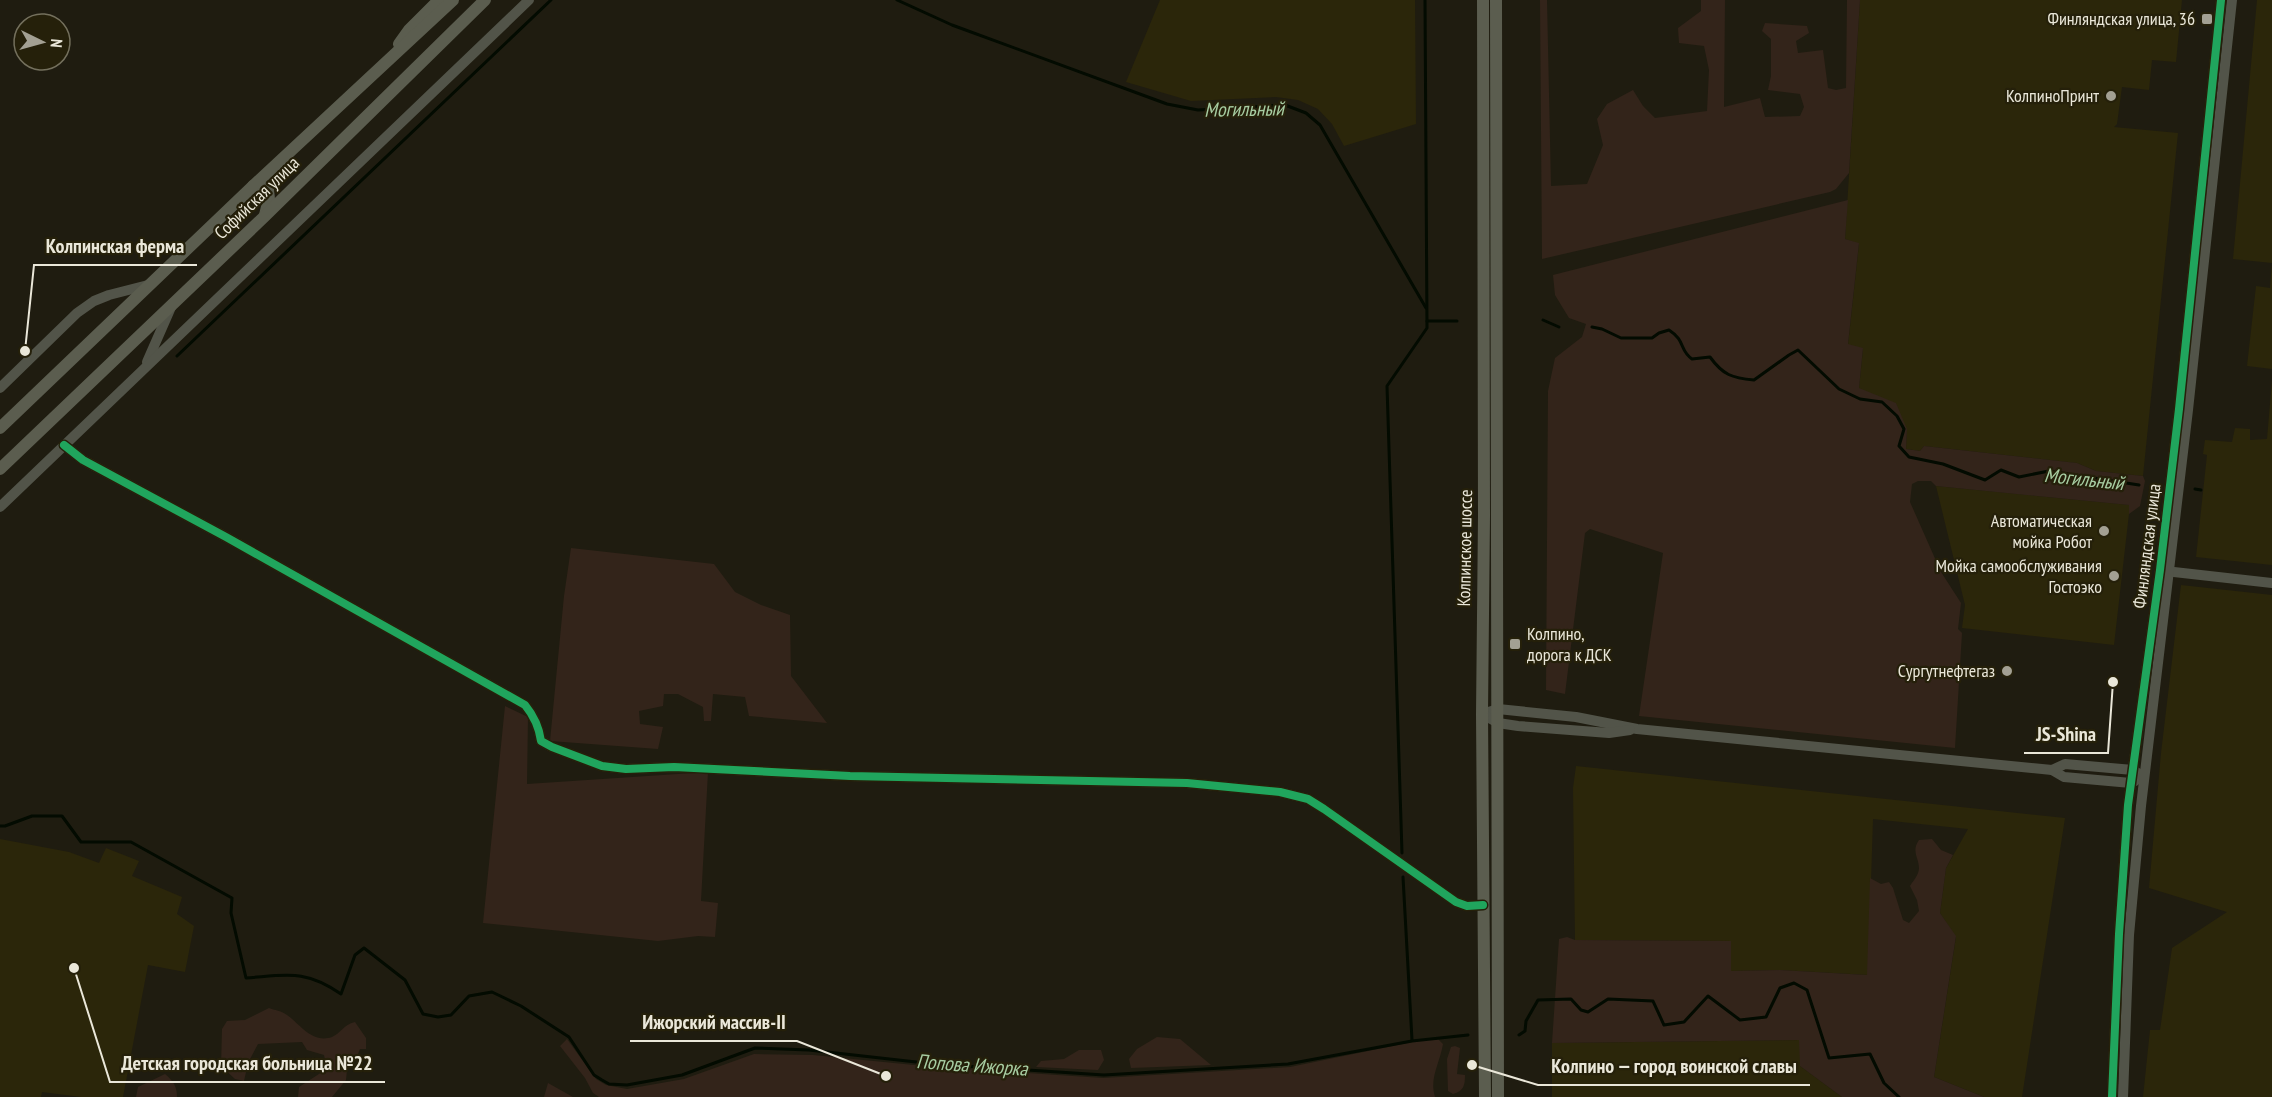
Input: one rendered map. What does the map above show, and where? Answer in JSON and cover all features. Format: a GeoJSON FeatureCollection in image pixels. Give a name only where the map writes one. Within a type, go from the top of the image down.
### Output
{"type":"FeatureCollection","features":[{"type":"Feature","properties":{"kind":"main road"},"geometry":{"type":"LineString","coordinates":[[382,67],[409,30],[439,0]]}},
{"type":"Feature","properties":{"kind":"main road","name":"Софийская улица"},"geometry":{"type":"LineString","coordinates":[[0,428],[252,186],[453,0]]}},
{"type":"Feature","properties":{"kind":"main road","name":"Софийская улица"},"geometry":{"type":"LineString","coordinates":[[0,469],[265,216],[485,0]]}},
{"type":"Feature","properties":{"kind":"main road","name":"Колпинское шоссе"},"geometry":{"type":"LineString","coordinates":[[1483,0],[1482,714],[1485,1097]]}},
{"type":"Feature","properties":{"kind":"main road","name":"Колпинское шоссе"},"geometry":{"type":"LineString","coordinates":[[1496,0],[1498,1097]]}},
{"type":"Feature","properties":{"kind":"main road"},"geometry":{"type":"LineString","coordinates":[[252,186],[259,184],[268,189],[269,199],[265,216]]}},
{"type":"Feature","properties":{"kind":"street"},"geometry":{"type":"LineString","coordinates":[[0,507],[529,0]]}},
{"type":"Feature","properties":{"kind":"street","name":"Финляндская улица"},"geometry":{"type":"LineString","coordinates":[[2177,460],[2221,0]]}},
{"type":"Feature","properties":{"kind":"street","name":"Финляндская улица"},"geometry":{"type":"LineString","coordinates":[[2123,1097],[2129,934],[2144,778],[2177,460],[2232,0]]}},
{"type":"Feature","properties":{"kind":"street"},"geometry":{"type":"LineString","coordinates":[[0,388],[77,313],[102,298],[148,285]]}},
{"type":"Feature","properties":{"kind":"street"},"geometry":{"type":"LineString","coordinates":[[141,372],[154,350],[173,303]]}},
{"type":"Feature","properties":{"kind":"street"},"geometry":{"type":"LineString","coordinates":[[64,445],[83,460],[226,537],[334,600],[525,705],[540,730],[540,741],[602,766],[626,769],[674,766],[850,776],[1187,783],[1280,792],[1308,800],[1324,809],[1456,902],[1467,906],[1483,905]]}},
{"type":"Feature","properties":{"kind":"street"},"geometry":{"type":"LineString","coordinates":[[2165,571],[2272,583]]}},
{"type":"Feature","properties":{"kind":"street","name":"Финляндская улица"},"geometry":{"type":"LineString","coordinates":[[2112,1097],[2120,912],[2131,783],[2165,571]]}},
{"type":"Feature","properties":{"kind":"street"},"geometry":{"type":"LineString","coordinates":[[1482,714],[1498,709],[1576,717],[1637,729],[2052,770],[2064,777],[2131,783],[2144,778]]}},
{"type":"Feature","properties":{"kind":"street"},"geometry":{"type":"LineString","coordinates":[[1482,714],[1497,723],[1609,733],[1637,729]]}},
{"type":"Feature","properties":{"kind":"street"},"geometry":{"type":"LineString","coordinates":[[2052,770],[2065,764],[2133,770],[2144,778]]}},
{"type":"Feature","properties":{"kind":"shaded area"},"geometry":{"type":"Polygon","coordinates":[[[1160,0],[1415,0],[1416,124],[1344,146],[1332,124],[1318,109],[1298,100],[1276,97],[1191,101],[1126,82],[1160,0]]]}},
{"type":"Feature","properties":{"kind":"shaded area"},"geometry":{"type":"Polygon","coordinates":[[[1540,0],[1547,0],[1551,186],[1587,184],[1603,145],[1597,119],[1607,104],[1633,90],[1643,106],[1655,118],[1707,111],[1709,70],[1704,46],[1679,43],[1678,28],[1701,11],[1701,0],[1725,0],[1724,107],[1760,98],[1765,117],[1800,116],[1804,107],[1800,94],[1768,90],[1771,76],[1771,39],[1762,31],[1765,23],[1807,26],[1809,33],[1796,41],[1798,53],[1823,50],[1828,88],[1836,90],[1846,88],[1847,0],[1860,0],[1849,173],[1836,189],[1830,192],[1542,259],[1540,0]]]}},
{"type":"Feature","properties":{"kind":"shaded area"},"geometry":{"type":"Polygon","coordinates":[[[1860,0],[2182,0],[2176,62],[2152,60],[2149,90],[2122,87],[2117,124],[2114,127],[2178,133],[2143,476],[2096,471],[2077,463],[1924,446],[1920,451],[1906,449],[1907,429],[1859,388],[1863,349],[1848,345],[1859,244],[1845,239],[1860,0]]]}},
{"type":"Feature","properties":{"kind":"shaded area"},"geometry":{"type":"Polygon","coordinates":[[[2257,0],[2272,0],[2272,263],[2233,259],[2257,0]]]}},
{"type":"Feature","properties":{"kind":"shaded area"},"geometry":{"type":"Polygon","coordinates":[[[1848,200],[1845,239],[1859,243],[1848,344],[1863,348],[1859,388],[1896,403],[1907,429],[1906,449],[1920,451],[1924,446],[2077,463],[2096,471],[2143,476],[2145,481],[2140,506],[2129,514],[2129,505],[1936,486],[1931,481],[1918,481],[1912,484],[1910,502],[1941,572],[1961,603],[1958,629],[1962,633],[1955,748],[1639,716],[1663,553],[1590,529],[1585,533],[1565,694],[1546,690],[1548,391],[1555,358],[1582,337],[1586,324],[1569,318],[1555,295],[1553,275],[1848,200]]]}},
{"type":"Feature","properties":{"kind":"shaded area"},"geometry":{"type":"Polygon","coordinates":[[[2272,263],[2272,369],[2247,366],[2256,286],[2270,288],[2272,263]]]}},
{"type":"Feature","properties":{"kind":"shaded area"},"geometry":{"type":"Polygon","coordinates":[[[2272,380],[2272,565],[2196,557],[2207,455],[2203,454],[2205,440],[2232,442],[2235,428],[2250,429],[2250,440],[2267,439],[2272,380]]]}},
{"type":"Feature","properties":{"kind":"shaded area"},"geometry":{"type":"Polygon","coordinates":[[[1936,486],[2130,505],[2114,645],[1962,628],[1965,605],[1936,486]]]}},
{"type":"Feature","properties":{"kind":"shaded area"},"geometry":{"type":"Polygon","coordinates":[[[571,548],[714,564],[735,592],[761,605],[790,615],[791,676],[827,723],[749,716],[745,697],[713,694],[711,721],[704,721],[703,707],[678,694],[664,694],[663,706],[639,711],[640,724],[663,727],[658,749],[550,741],[571,548]]]}},
{"type":"Feature","properties":{"kind":"shaded area"},"geometry":{"type":"Polygon","coordinates":[[[2181,585],[2272,595],[2272,1097],[2143,1097],[2150,1030],[2160,1030],[2172,948],[2227,912],[2149,888],[2161,753],[2181,585]]]}},
{"type":"Feature","properties":{"kind":"shaded area"},"geometry":{"type":"Polygon","coordinates":[[[505,706],[528,717],[527,784],[708,772],[701,901],[718,903],[715,937],[698,936],[658,941],[483,923],[505,706]]]}},
{"type":"Feature","properties":{"kind":"shaded area"},"geometry":{"type":"Polygon","coordinates":[[[1576,766],[2065,818],[2022,1097],[1984,1097],[1934,1077],[1956,937],[1940,913],[1946,868],[1968,829],[1873,819],[1868,975],[1780,970],[1731,971],[1730,941],[1575,940],[1573,788],[1576,766]]]}},
{"type":"Feature","properties":{"kind":"shaded area"},"geometry":{"type":"Polygon","coordinates":[[[0,839],[69,852],[99,863],[106,848],[139,861],[132,876],[182,897],[177,914],[194,926],[185,972],[148,965],[123,1097],[81,1097],[42,1092],[41,1097],[0,1097],[0,839]]]}},
{"type":"Feature","properties":{"kind":"shaded area"},"geometry":{"type":"Polygon","coordinates":[[[1932,839],[1941,850],[1953,855],[1946,868],[1940,913],[1956,936],[1934,1077],[1984,1097],[1842,1097],[1800,1066],[1799,1040],[1552,1043],[1559,939],[1567,937],[1575,940],[1731,941],[1731,971],[1780,970],[1867,975],[1870,878],[1881,884],[1889,882],[1903,920],[1909,923],[1919,911],[1917,900],[1910,886],[1919,871],[1917,844],[1919,840],[1932,839]]]}},
{"type":"Feature","properties":{"kind":"shaded area"},"geometry":{"type":"Polygon","coordinates":[[[269,1008],[285,1014],[318,1038],[332,1037],[355,1022],[366,1038],[366,1049],[360,1049],[358,1054],[348,1060],[346,1080],[332,1097],[298,1097],[299,1087],[322,1072],[326,1064],[324,1055],[307,1050],[302,1042],[258,1044],[248,1063],[244,1081],[235,1079],[221,1066],[222,1029],[227,1021],[245,1020],[269,1008]]]}},
{"type":"Feature","properties":{"kind":"shaded area"},"geometry":{"type":"Polygon","coordinates":[[[1157,1037],[1180,1039],[1211,1065],[1131,1068],[1129,1059],[1137,1049],[1157,1037]]]}},
{"type":"Feature","properties":{"kind":"shaded area"},"geometry":{"type":"Polygon","coordinates":[[[567,1039],[596,1079],[606,1085],[627,1089],[684,1079],[754,1054],[813,1055],[934,1067],[1103,1078],[1290,1067],[1417,1041],[1438,1039],[1443,1044],[1433,1083],[1435,1097],[599,1097],[593,1093],[585,1078],[560,1046],[567,1039]]]}},
{"type":"Feature","properties":{"kind":"shaded area"},"geometry":{"type":"Polygon","coordinates":[[[1800,1040],[1800,1066],[1842,1097],[1552,1097],[1552,1043],[1800,1040]]]}},
{"type":"Feature","properties":{"kind":"shaded area"},"geometry":{"type":"Polygon","coordinates":[[[1451,1047],[1460,1048],[1457,1074],[1465,1075],[1465,1079],[1462,1089],[1453,1094],[1448,1091],[1447,1059],[1451,1047]]]}},
{"type":"Feature","properties":{"kind":"shaded area"},"geometry":{"type":"Polygon","coordinates":[[[1079,1050],[1101,1050],[1104,1060],[1098,1070],[1036,1067],[1041,1061],[1064,1059],[1079,1050]]]}},
{"type":"Feature","properties":{"kind":"shaded area"},"geometry":{"type":"Polygon","coordinates":[[[165,1074],[174,1084],[177,1097],[136,1097],[138,1087],[165,1074]]]}},
{"type":"Feature","properties":{"kind":"shaded area"},"geometry":{"type":"Polygon","coordinates":[[[548,1083],[573,1097],[544,1097],[548,1083]]]}},
{"type":"Feature","properties":{"kind":"waterway"},"geometry":{"type":"LineString","coordinates":[[177,356],[551,0]]}},
{"type":"Feature","properties":{"kind":"waterway","name":"Могильный"},"geometry":{"type":"LineString","coordinates":[[897,0],[952,25],[1167,104],[1198,110],[1285,105],[1306,113],[1320,125],[1426,308]]}},
{"type":"Feature","properties":{"kind":"waterway"},"geometry":{"type":"LineString","coordinates":[[1402,853],[1387,386],[1427,328],[1425,0]]}},
{"type":"Feature","properties":{"kind":"waterway"},"geometry":{"type":"LineString","coordinates":[[1543,320],[1559,327]]}},
{"type":"Feature","properties":{"kind":"waterway"},"geometry":{"type":"LineString","coordinates":[[1427,321],[1457,321]]}},
{"type":"Feature","properties":{"kind":"waterway","name":"Могильный"},"geometry":{"type":"LineString","coordinates":[[1592,327],[1621,338],[1652,338],[1669,330],[1678,338],[1685,352],[1692,359],[1710,357],[1724,372],[1734,377],[1754,380],[1798,350],[1839,389],[1860,399],[1882,402],[1897,416],[1904,429],[1899,446],[1909,457],[1943,464],[1985,480],[2001,470],[2019,477],[2049,471],[2139,485]]}},
{"type":"Feature","properties":{"kind":"waterway"},"geometry":{"type":"LineString","coordinates":[[2195,489],[2201,490]]}},
{"type":"Feature","properties":{"kind":"waterway","name":"Попова Ижорка"},"geometry":{"type":"LineString","coordinates":[[0,826],[32,816],[62,816],[81,842],[131,842],[232,898],[231,913],[246,978],[285,975],[306,977],[341,994],[355,955],[364,948],[405,980],[423,1014],[438,1017],[451,1015],[469,996],[492,992],[521,1006],[569,1037],[594,1075],[609,1084],[627,1085],[682,1075],[755,1048],[809,1050],[934,1064],[1104,1075],[1288,1064],[1412,1041],[1468,1035]]}},
{"type":"Feature","properties":{"kind":"waterway"},"geometry":{"type":"LineString","coordinates":[[1403,877],[1412,1040]]}},
{"type":"Feature","properties":{"kind":"waterway","name":"Попова Ижорка"},"geometry":{"type":"LineString","coordinates":[[1519,1035],[1525,1031],[1526,1021],[1538,1000],[1571,999],[1581,1010],[1588,1012],[1608,999],[1653,1001],[1664,1025],[1684,1022],[1708,996],[1740,1020],[1766,1017],[1780,988],[1794,983],[1807,990],[1829,1058],[1870,1054],[1884,1083],[1899,1097]]}},
{"type":"Feature","properties":{"kind":"cycle path"},"geometry":{"type":"LineString","coordinates":[[2112,1097],[2119,934],[2128,805],[2179,409],[2221,0]]}},
{"type":"Feature","properties":{"kind":"cycle path"},"geometry":{"type":"LineString","coordinates":[[64,445],[83,460],[226,537],[525,705],[536,722],[541,741],[602,766],[626,769],[674,767],[850,776],[1187,783],[1280,792],[1308,799],[1456,902],[1467,906],[1483,905]]}},
{"type":"Feature","properties":{"kind":"place","name":"Финляндская улица, 36"},"geometry":{"type":"Point","coordinates":[2207,19]}},
{"type":"Feature","properties":{"kind":"place","name":"КолпиноПринт"},"geometry":{"type":"Point","coordinates":[2111,96]}},
{"type":"Feature","properties":{"kind":"place","name":"Колпинская ферма"},"geometry":{"type":"Point","coordinates":[25,351]}},
{"type":"Feature","properties":{"kind":"place","name":"Автоматическая мойка Робот"},"geometry":{"type":"Point","coordinates":[2104,531]}},
{"type":"Feature","properties":{"kind":"place","name":"Мойка самообслуживания Гостоэко"},"geometry":{"type":"Point","coordinates":[2114,576]}},
{"type":"Feature","properties":{"kind":"place","name":"Колпино, дорога к ДСК"},"geometry":{"type":"Point","coordinates":[1515,644]}},
{"type":"Feature","properties":{"kind":"place","name":"Сургутнефтегаз"},"geometry":{"type":"Point","coordinates":[2007,671]}},
{"type":"Feature","properties":{"kind":"place","name":"JS-Shina"},"geometry":{"type":"Point","coordinates":[2113,682]}},
{"type":"Feature","properties":{"kind":"place","name":"Детская городская больница №22"},"geometry":{"type":"Point","coordinates":[74,968]}},
{"type":"Feature","properties":{"kind":"place","name":"Колпино — город воинской славы"},"geometry":{"type":"Point","coordinates":[1472,1065]}},
{"type":"Feature","properties":{"kind":"place","name":"Ижорский массив-II"},"geometry":{"type":"Point","coordinates":[886,1076]}}]}
